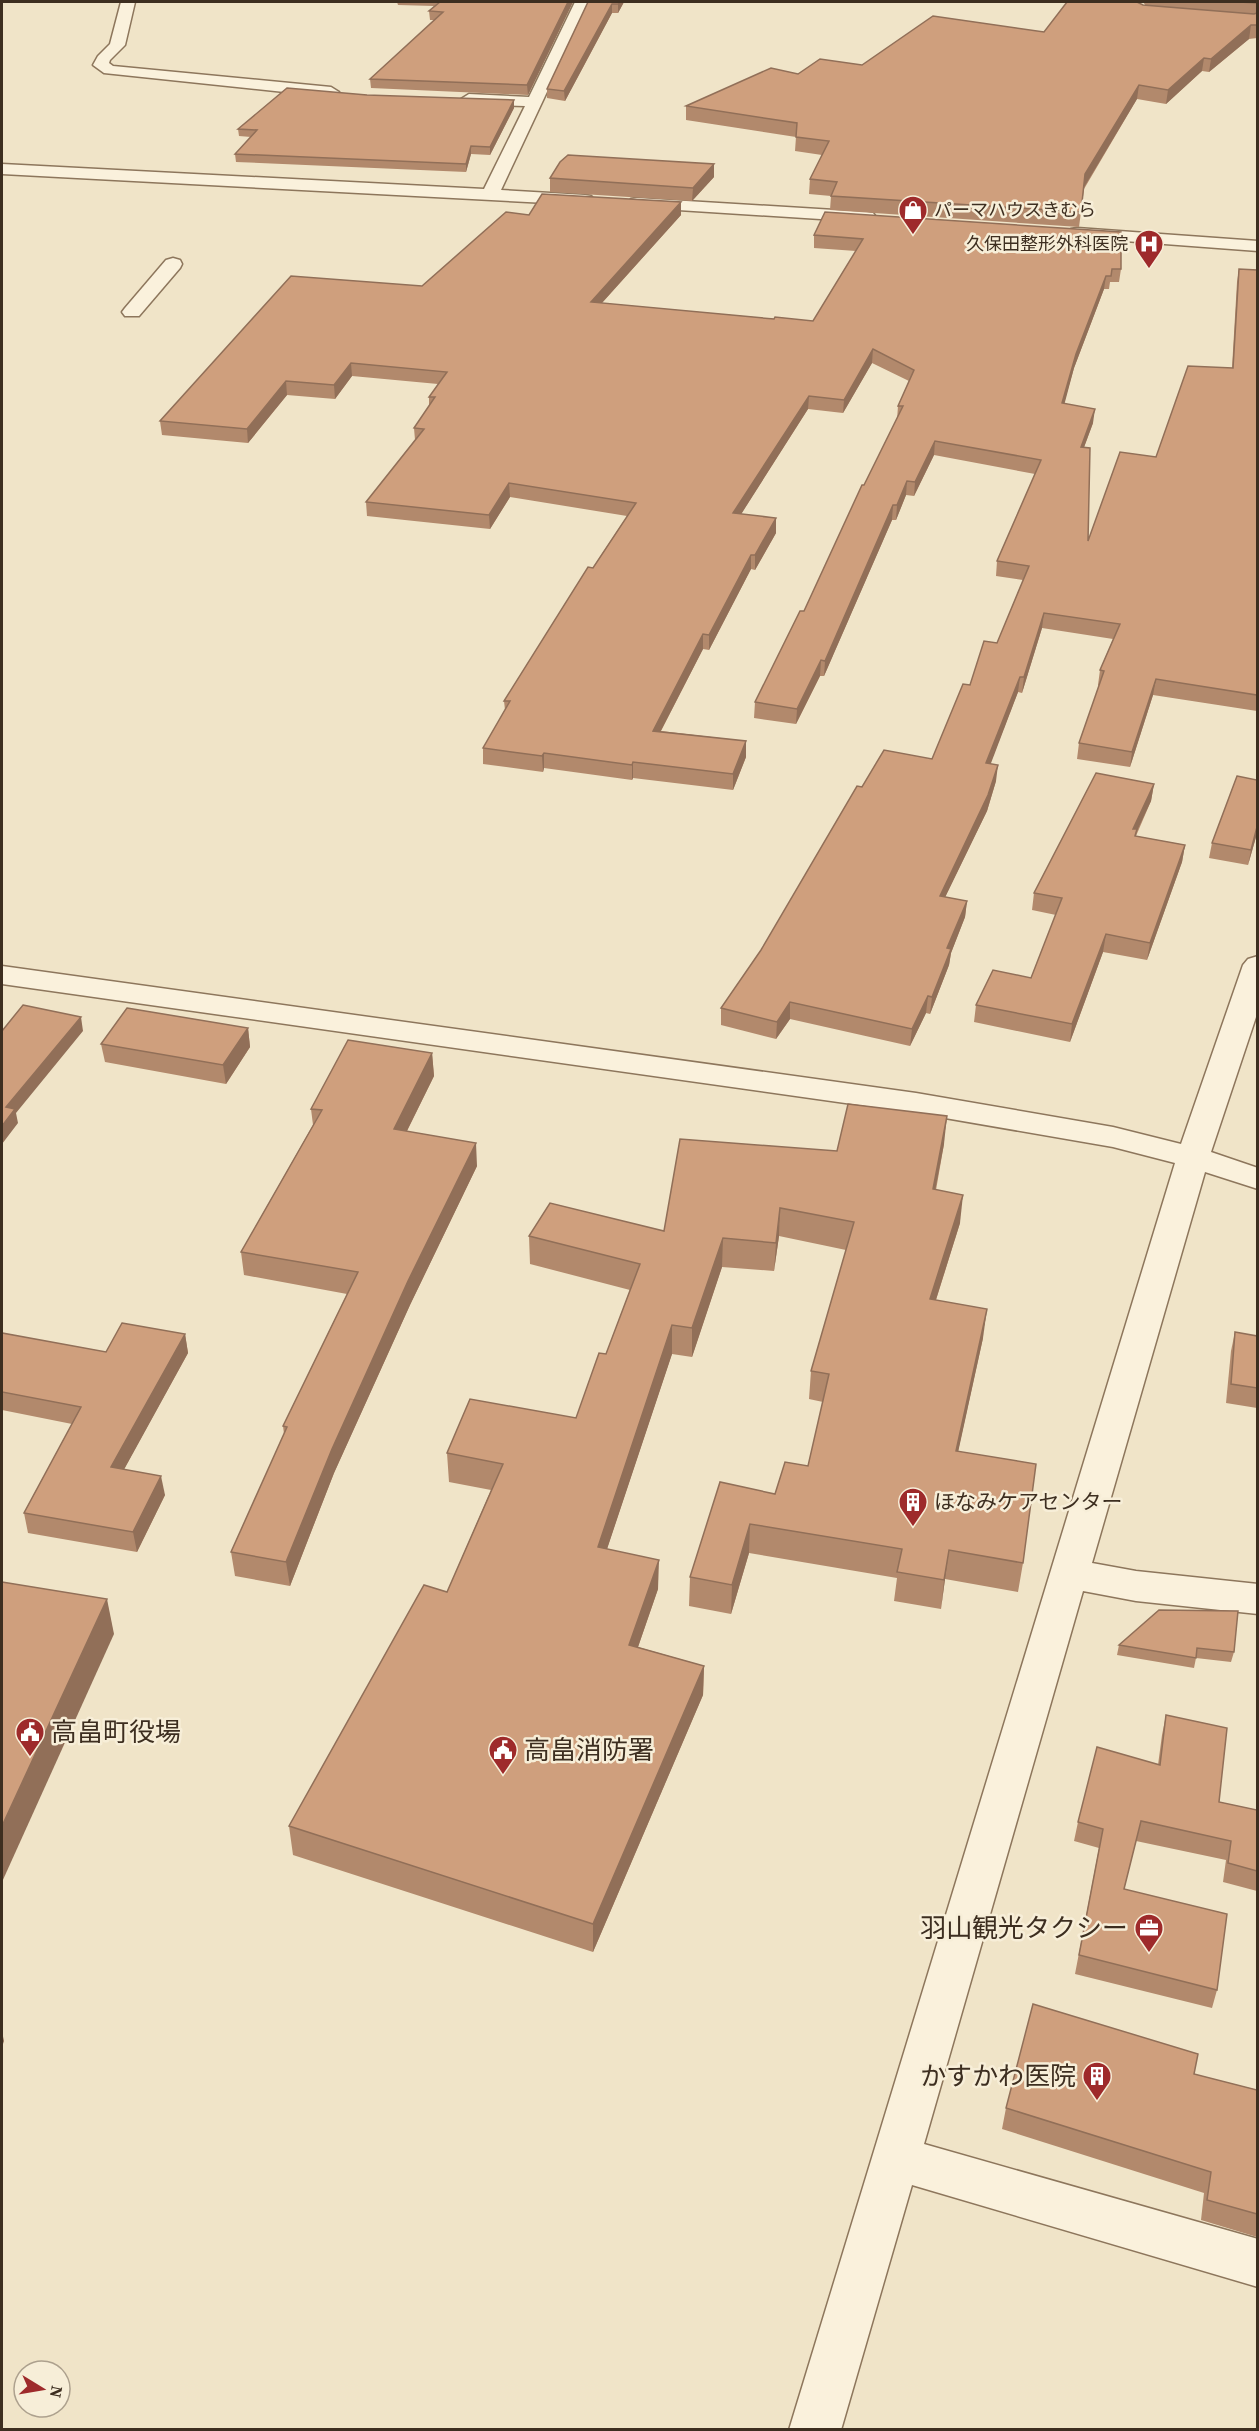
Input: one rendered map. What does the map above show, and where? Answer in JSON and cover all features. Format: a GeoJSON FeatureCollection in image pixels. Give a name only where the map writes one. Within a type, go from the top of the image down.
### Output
{"type":"FeatureCollection","features":[{"type":"Feature","properties":{"kind":"street"},"geometry":{"type":"LineString","coordinates":[[128,2],[117,45],[101,65],[109,70],[347,93]]}},
{"type":"Feature","properties":{"kind":"street"},"geometry":{"type":"LineString","coordinates":[[491,194],[582,2]]}},
{"type":"Feature","properties":{"kind":"street"},"geometry":{"type":"LineString","coordinates":[[452,98],[535,102]]}},
{"type":"Feature","properties":{"kind":"street"},"geometry":{"type":"LineString","coordinates":[[2,169],[597,200]]}},
{"type":"Feature","properties":{"kind":"street"},"geometry":{"type":"LineString","coordinates":[[621,202],[879,218]]}},
{"type":"Feature","properties":{"kind":"street"},"geometry":{"type":"LineString","coordinates":[[1065,232],[1257,246]]}},
{"type":"Feature","properties":{"kind":"street"},"geometry":{"type":"LineString","coordinates":[[132,312],[173,264]]}},
{"type":"Feature","properties":{"kind":"street"},"geometry":{"type":"LineString","coordinates":[[815,2430],[1193,1157],[1257,965]]}},
{"type":"Feature","properties":{"kind":"street"},"geometry":{"type":"LineString","coordinates":[[2,975],[916,1103],[1113,1137],[1193,1157],[1257,1179]]}},
{"type":"Feature","properties":{"kind":"street"},"geometry":{"type":"LineString","coordinates":[[1070,1574],[1137,1586],[1257,1599]]}},
{"type":"Feature","properties":{"kind":"street"},"geometry":{"type":"LineString","coordinates":[[895,2158],[1257,2263]]}},
{"type":"Feature","properties":{"kind":"building"},"geometry":{"type":"Polygon","coordinates":[[[440,2],[568,2],[527,85],[370,79],[443,12],[429,11],[440,2]]]}},
{"type":"Feature","properties":{"kind":"building"},"geometry":{"type":"Polygon","coordinates":[[[588,2],[620,2],[612,4],[564,91],[547,89],[588,2]]]}},
{"type":"Feature","properties":{"kind":"building"},"geometry":{"type":"Polygon","coordinates":[[[1067,2],[1137,2],[1143,5],[1257,13],[1257,25],[1251,25],[1211,59],[1204,58],[1168,90],[1139,85],[1085,174],[1081,212],[831,196],[837,182],[810,179],[829,141],[796,137],[797,123],[686,106],[771,68],[798,74],[820,59],[862,65],[933,16],[1044,32],[1067,2]]]}},
{"type":"Feature","properties":{"kind":"building"},"geometry":{"type":"Polygon","coordinates":[[[287,88],[367,95],[514,100],[490,147],[471,146],[466,164],[235,154],[257,130],[238,129],[287,88]]]}},
{"type":"Feature","properties":{"kind":"building"},"geometry":{"type":"Polygon","coordinates":[[[568,155],[714,164],[693,188],[550,178],[560,162],[568,155]]]}},
{"type":"Feature","properties":{"kind":"building"},"geometry":{"type":"Polygon","coordinates":[[[542,194],[681,202],[591,302],[774,319],[775,317],[813,321],[863,239],[814,235],[825,212],[1121,232],[1121,269],[1112,269],[1111,276],[1106,276],[1076,354],[1062,403],[1095,409],[1081,447],[1090,448],[1088,541],[1120,452],[1156,457],[1188,366],[1233,368],[1239,269],[1257,270],[1257,695],[1156,679],[1132,752],[1079,743],[1104,671],[1100,670],[1120,624],[1044,613],[1024,677],[1020,677],[986,763],[998,765],[988,795],[940,896],[967,901],[947,948],[951,949],[932,997],[928,996],[912,1029],[790,1002],[777,1022],[721,1008],[761,950],[857,786],[862,787],[884,750],[932,759],[963,684],[970,685],[984,641],[997,643],[1029,566],[997,561],[1041,460],[935,441],[915,482],[907,481],[897,505],[893,505],[825,661],[821,660],[797,709],[755,702],[800,611],[804,611],[862,485],[903,406],[898,406],[914,370],[873,349],[844,400],[809,396],[733,513],[776,518],[755,555],[751,555],[709,635],[703,634],[653,731],[746,741],[733,774],[633,762],[632,765],[544,753],[542,756],[483,748],[510,701],[504,701],[588,567],[593,568],[636,503],[509,483],[489,515],[366,502],[424,429],[414,428],[435,397],[429,397],[447,372],[351,363],[334,385],[286,381],[247,429],[160,421],[291,276],[422,286],[506,212],[529,215],[542,194]]]}},
{"type":"Feature","properties":{"kind":"building"},"geometry":{"type":"Polygon","coordinates":[[[1096,773],[1154,784],[1133,829],[1137,829],[1135,836],[1185,845],[1150,943],[1106,934],[1072,1024],[976,1005],[993,970],[1031,978],[1062,898],[1034,893],[1096,773]]]}},
{"type":"Feature","properties":{"kind":"building"},"geometry":{"type":"Polygon","coordinates":[[[1237,776],[1257,780],[1257,827],[1251,850],[1212,843],[1237,776]]]}},
{"type":"Feature","properties":{"kind":"building"},"geometry":{"type":"Polygon","coordinates":[[[23,1005],[81,1017],[6,1107],[15,1109],[2,1126],[2,1031],[23,1005]]]}},
{"type":"Feature","properties":{"kind":"building"},"geometry":{"type":"Polygon","coordinates":[[[127,1008],[248,1028],[223,1065],[101,1044],[127,1008]]]}},
{"type":"Feature","properties":{"kind":"building"},"geometry":{"type":"Polygon","coordinates":[[[348,1040],[432,1053],[394,1129],[476,1143],[408,1281],[332,1449],[286,1562],[231,1552],[287,1427],[283,1426],[358,1272],[241,1252],[322,1110],[311,1109],[348,1040]]]}},
{"type":"Feature","properties":{"kind":"building"},"geometry":{"type":"Polygon","coordinates":[[[848,1104],[947,1116],[933,1189],[963,1195],[930,1299],[987,1309],[956,1451],[1036,1464],[1023,1563],[949,1550],[944,1580],[897,1572],[902,1549],[750,1524],[732,1585],[690,1577],[720,1482],[775,1494],[785,1462],[808,1466],[829,1374],[811,1371],[854,1222],[780,1208],[776,1243],[723,1238],[692,1328],[672,1325],[598,1547],[659,1560],[629,1645],[704,1666],[593,1924],[289,1826],[424,1585],[447,1592],[503,1464],[447,1453],[470,1399],[576,1418],[599,1353],[606,1354],[640,1264],[529,1236],[550,1203],[664,1231],[680,1139],[837,1151],[848,1104]]]}},
{"type":"Feature","properties":{"kind":"building"},"geometry":{"type":"Polygon","coordinates":[[[122,1323],[185,1334],[111,1467],[161,1476],[133,1532],[24,1513],[81,1407],[2,1392],[2,1333],[106,1352],[122,1323]]]}},
{"type":"Feature","properties":{"kind":"building"},"geometry":{"type":"Polygon","coordinates":[[[1235,1332],[1257,1336],[1257,1388],[1231,1384],[1235,1332]]]}},
{"type":"Feature","properties":{"kind":"building","name":"高畠町役場"},"geometry":{"type":"Polygon","coordinates":[[[2,1582],[107,1599],[2,1826],[2,1582]]]}},
{"type":"Feature","properties":{"kind":"building"},"geometry":{"type":"Polygon","coordinates":[[[1159,1610],[1238,1611],[1234,1652],[1197,1648],[1196,1658],[1119,1645],[1159,1610]]]}},
{"type":"Feature","properties":{"kind":"building"},"geometry":{"type":"Polygon","coordinates":[[[1166,1715],[1227,1728],[1219,1802],[1257,1810],[1257,1871],[1228,1863],[1231,1841],[1141,1821],[1124,1889],[1227,1914],[1217,1990],[1079,1955],[1103,1829],[1078,1822],[1097,1747],[1160,1765],[1166,1715]]]}},
{"type":"Feature","properties":{"kind":"building"},"geometry":{"type":"Polygon","coordinates":[[[1033,2004],[1198,2054],[1194,2074],[1257,2090],[1257,2214],[1207,2200],[1211,2172],[1006,2108],[1033,2004]]]}},
{"type":"Feature","properties":{"kind":"place","name":"パーマハウスきむら"},"geometry":{"type":"Point","coordinates":[913,236]}},
{"type":"Feature","properties":{"kind":"place","name":"久保田整形外科医院"},"geometry":{"type":"Point","coordinates":[1149,270]}},
{"type":"Feature","properties":{"kind":"place","name":"ほなみケアセンター"},"geometry":{"type":"Point","coordinates":[913,1528]}},
{"type":"Feature","properties":{"kind":"place","name":"高畠町役場"},"geometry":{"type":"Point","coordinates":[30,1758]}},
{"type":"Feature","properties":{"kind":"place","name":"高畠消防署"},"geometry":{"type":"Point","coordinates":[503,1776]}},
{"type":"Feature","properties":{"kind":"place","name":"羽山観光タクシー"},"geometry":{"type":"Point","coordinates":[1149,1954]}},
{"type":"Feature","properties":{"kind":"place","name":"かすかわ医院"},"geometry":{"type":"Point","coordinates":[1097,2102]}}]}
